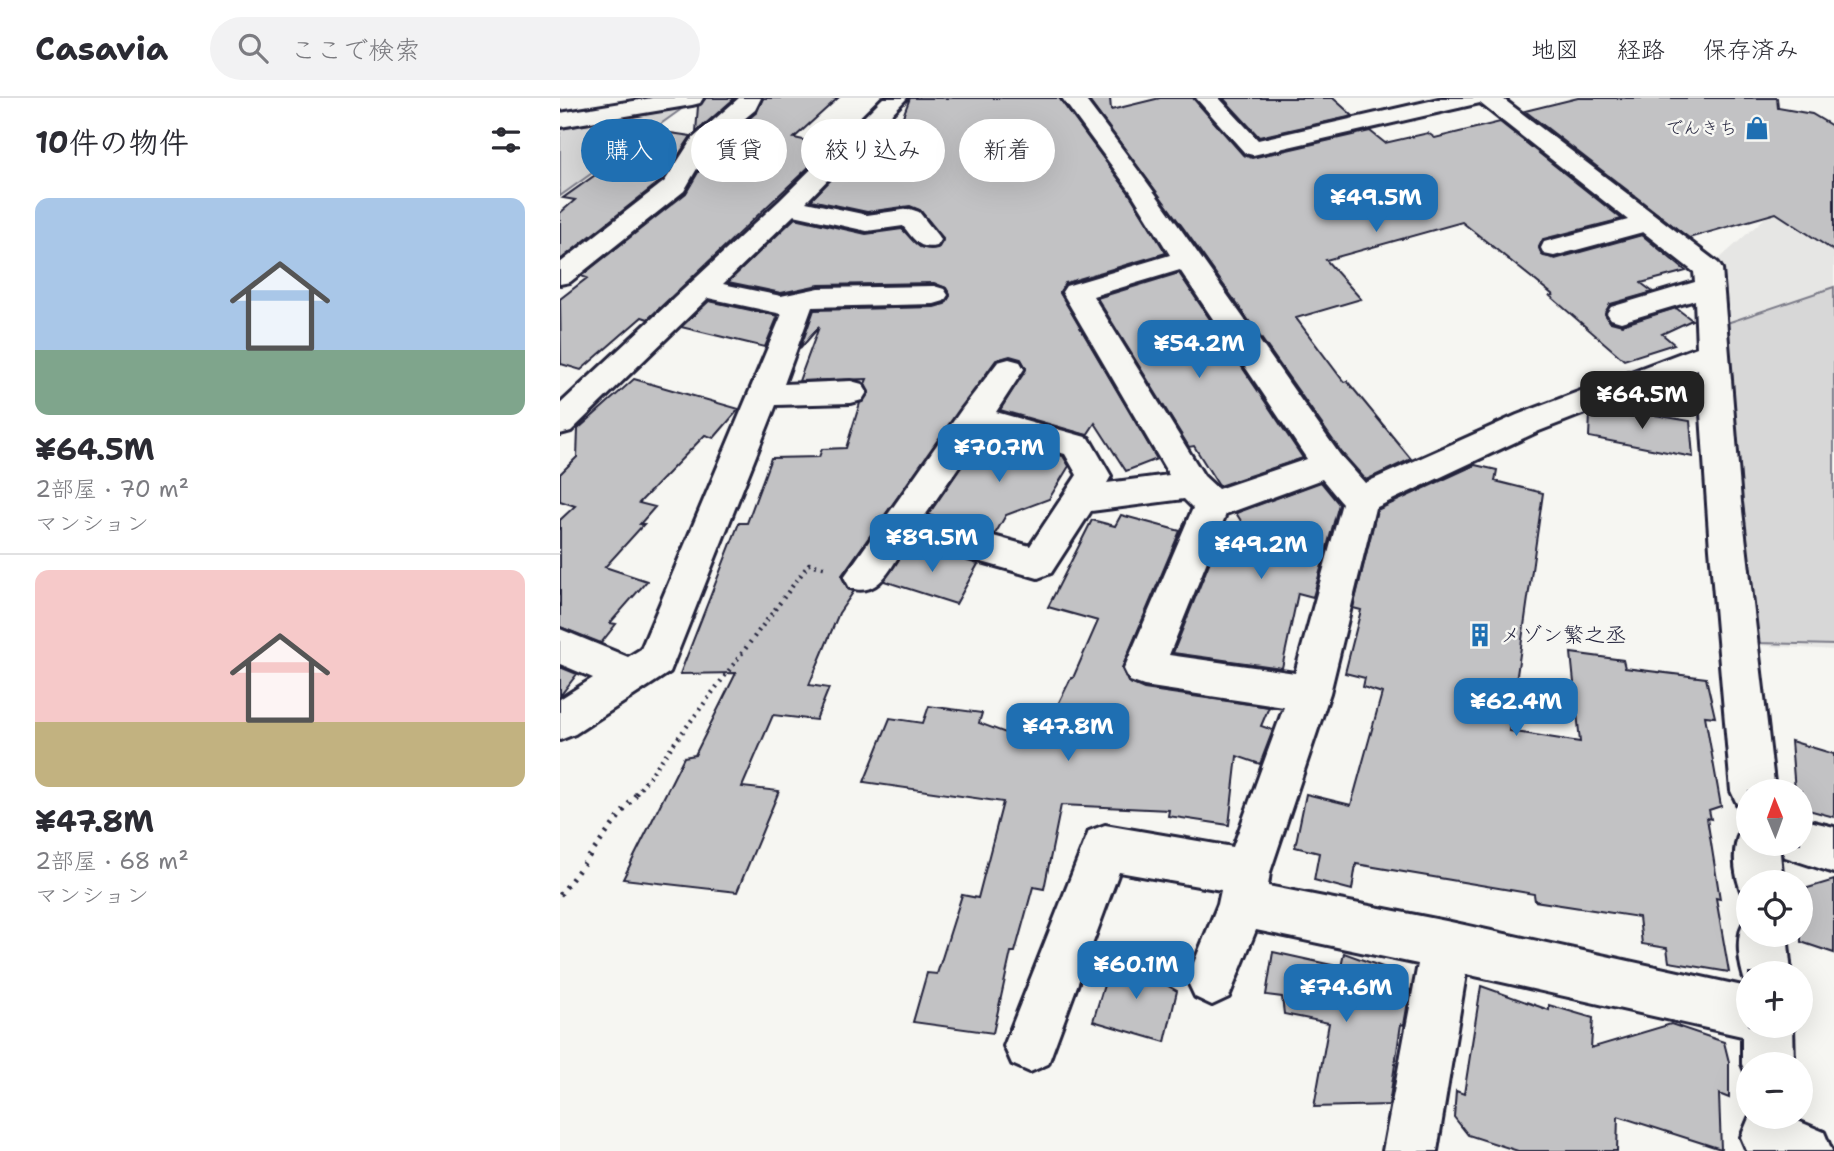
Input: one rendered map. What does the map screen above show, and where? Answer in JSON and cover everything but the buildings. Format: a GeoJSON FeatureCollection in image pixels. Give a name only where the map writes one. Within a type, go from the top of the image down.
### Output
{"type":"FeatureCollection","features":[{"type":"Feature","properties":{"kind":"street"},"geometry":{"type":"LineString","coordinates":[[566,112],[692,98]]}},
{"type":"Feature","properties":{"kind":"street"},"geometry":{"type":"LineString","coordinates":[[560,276],[674,187],[700,144],[747,105],[750,98]]}},
{"type":"Feature","properties":{"kind":"street"},"geometry":{"type":"LineString","coordinates":[[560,423],[788,206],[896,98]]}},
{"type":"Feature","properties":{"kind":"street"},"geometry":{"type":"LineString","coordinates":[[1073,98],[1142,190],[1186,259],[1328,464],[1360,500]]}},
{"type":"Feature","properties":{"kind":"street"},"geometry":{"type":"LineString","coordinates":[[1207,98],[1252,148],[1473,98]]}},
{"type":"Feature","properties":{"kind":"street"},"geometry":{"type":"LineString","coordinates":[[1488,98],[1708,269],[1737,644],[1752,779]]}},
{"type":"Feature","properties":{"kind":"street"},"geometry":{"type":"LineString","coordinates":[[788,206],[867,223],[910,217],[928,240]]}},
{"type":"Feature","properties":{"kind":"street"},"geometry":{"type":"LineString","coordinates":[[1554,248],[1648,222]]}},
{"type":"Feature","properties":{"kind":"street"},"geometry":{"type":"LineString","coordinates":[[1186,259],[1076,292],[1202,495]]}},
{"type":"Feature","properties":{"kind":"street"},"geometry":{"type":"LineString","coordinates":[[1621,313],[1709,287]]}},
{"type":"Feature","properties":{"kind":"street"},"geometry":{"type":"LineString","coordinates":[[560,721],[656,660],[799,309],[702,288]]}},
{"type":"Feature","properties":{"kind":"street"},"geometry":{"type":"LineString","coordinates":[[781,305],[819,297],[934,295]]}},
{"type":"Feature","properties":{"kind":"street"},"geometry":{"type":"LineString","coordinates":[[1360,500],[1528,423],[1713,353]]}},
{"type":"Feature","properties":{"kind":"street"},"geometry":{"type":"LineString","coordinates":[[863,577],[1009,369]]}},
{"type":"Feature","properties":{"kind":"street"},"geometry":{"type":"LineString","coordinates":[[764,395],[851,393]]}},
{"type":"Feature","properties":{"kind":"street"},"geometry":{"type":"LineString","coordinates":[[901,525],[1038,563],[1094,477],[1077,446],[973,417]]}},
{"type":"Feature","properties":{"kind":"street"},"geometry":{"type":"LineString","coordinates":[[1080,499],[1202,495],[1328,464]]}},
{"type":"Feature","properties":{"kind":"street"},"geometry":{"type":"LineString","coordinates":[[1202,495],[1144,669],[1310,693]]}},
{"type":"Feature","properties":{"kind":"street"},"geometry":{"type":"LineString","coordinates":[[1212,980],[1310,693],[1360,500]]}},
{"type":"Feature","properties":{"kind":"street"},"geometry":{"type":"LineString","coordinates":[[560,646],[631,676]]}},
{"type":"Feature","properties":{"kind":"street"},"geometry":{"type":"LineString","coordinates":[[1813,844],[1834,850]]}},
{"type":"Feature","properties":{"kind":"street"},"geometry":{"type":"LineString","coordinates":[[1030,1046],[1105,847],[1446,945],[1736,1009]]}},
{"type":"Feature","properties":{"kind":"street"},"geometry":{"type":"LineString","coordinates":[[1410,1151],[1446,945]]}},
{"type":"Feature","properties":{"kind":"path"},"geometry":{"type":"LineString","coordinates":[[560,895],[809,564],[863,577]]}},
{"type":"Feature","properties":{"kind":"shaded area"},"geometry":{"type":"Polygon","coordinates":[[[683,108],[668,119],[619,119],[683,108]]]}},
{"type":"Feature","properties":{"kind":"shaded area"},"geometry":{"type":"Polygon","coordinates":[[[581,125],[581,181],[560,196],[560,129],[581,125]]]}},
{"type":"Feature","properties":{"kind":"shaded area"},"geometry":{"type":"Polygon","coordinates":[[[1834,201],[1834,287],[1725,323],[1758,643],[1834,645],[1834,650],[1737,644],[1708,269],[1767,216],[1834,201]]]}},
{"type":"Feature","properties":{"kind":"shaded area"},"geometry":{"type":"Polygon","coordinates":[[[1834,287],[1834,645],[1757,643],[1724,324],[1834,287]]]}},
{"type":"Feature","properties":{"kind":"place","name":"でんきち"},"geometry":{"type":"Point","coordinates":[1757,128]}},
{"type":"Feature","properties":{"kind":"place","name":"メゾン繁之丞"},"geometry":{"type":"Point","coordinates":[1480,635]}}]}
